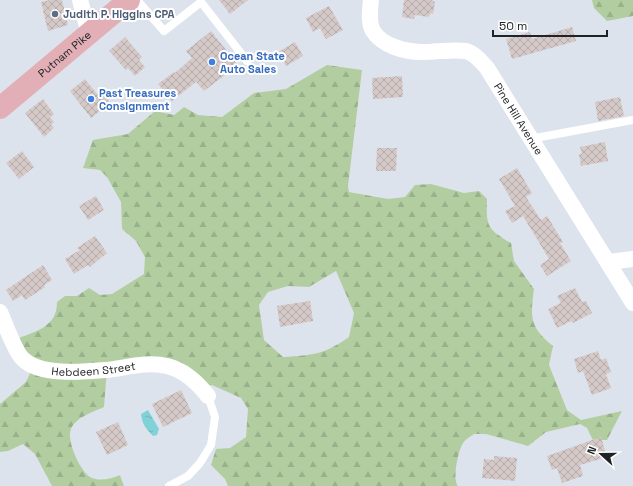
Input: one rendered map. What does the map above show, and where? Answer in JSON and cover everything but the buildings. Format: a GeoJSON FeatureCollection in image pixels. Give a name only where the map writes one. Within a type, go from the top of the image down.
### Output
{"type":"FeatureCollection","features":[{"type":"Feature","properties":{"kind":"main road","name":"Putnam Pike"},"geometry":{"type":"LineString","coordinates":[[0,108],[130,0]]}},
{"type":"Feature","properties":{"kind":"street"},"geometry":{"type":"LineString","coordinates":[[80,0],[89,34]]}},
{"type":"Feature","properties":{"kind":"street","name":"Pine Hill Avenue"},"geometry":{"type":"LineString","coordinates":[[371,0],[370,14],[373,30],[383,41],[395,47],[420,52],[467,51],[477,57],[487,68],[530,140],[609,262],[633,303]]}},
{"type":"Feature","properties":{"kind":"street"},"geometry":{"type":"LineString","coordinates":[[609,262],[633,258]]}},
{"type":"Feature","properties":{"kind":"street","name":"Hebdeen Street"},"geometry":{"type":"LineString","coordinates":[[0,312],[22,358],[32,367],[45,370],[68,371],[106,370],[140,365],[166,365],[192,378],[208,396]]}},
{"type":"Feature","properties":{"kind":"lane"},"geometry":{"type":"LineString","coordinates":[[137,0],[164,32],[201,2],[247,61]]}},
{"type":"Feature","properties":{"kind":"lane"},"geometry":{"type":"LineString","coordinates":[[530,140],[633,120]]}},
{"type":"Feature","properties":{"kind":"lane"},"geometry":{"type":"LineString","coordinates":[[169,486],[188,476],[200,463],[211,445],[215,417],[208,396]]}},
{"type":"Feature","properties":{"kind":"green space"},"geometry":{"type":"Polygon","coordinates":[[[592,0],[633,0],[633,16],[607,21],[594,8],[592,0]]]}},
{"type":"Feature","properties":{"kind":"green space"},"geometry":{"type":"Polygon","coordinates":[[[327,65],[362,70],[348,186],[349,192],[388,199],[405,197],[415,185],[431,184],[464,193],[479,191],[487,199],[487,215],[490,226],[497,234],[511,243],[514,261],[534,289],[532,307],[533,321],[540,333],[553,346],[549,365],[567,410],[581,420],[622,411],[607,440],[593,440],[587,428],[580,424],[546,432],[528,446],[486,434],[474,434],[464,442],[459,454],[456,466],[456,483],[458,486],[228,486],[225,479],[211,465],[216,449],[230,448],[246,437],[248,409],[241,398],[212,385],[200,389],[181,371],[107,369],[104,407],[85,415],[77,421],[71,429],[70,440],[78,462],[86,474],[94,479],[113,478],[120,475],[124,486],[52,486],[35,454],[23,444],[8,451],[0,452],[0,404],[26,382],[33,367],[14,340],[37,331],[49,323],[56,311],[57,302],[65,296],[77,296],[89,288],[100,295],[112,294],[144,274],[145,257],[136,241],[122,229],[121,202],[107,177],[100,170],[83,168],[93,140],[128,134],[155,111],[174,115],[184,107],[198,115],[222,117],[254,93],[286,89],[327,65]],[[336,271],[309,287],[288,286],[268,292],[259,305],[264,340],[283,357],[311,355],[325,351],[340,343],[349,337],[354,313],[336,271]]]}},
{"type":"Feature","properties":{"kind":"water"},"geometry":{"type":"Polygon","coordinates":[[[148,410],[159,429],[157,435],[153,436],[143,424],[141,414],[148,410]]]}},
{"type":"Feature","properties":{"kind":"place","name":"Judith P. Higgins CPA"},"geometry":{"type":"Point","coordinates":[55,14]}},
{"type":"Feature","properties":{"kind":"place","name":"Ocean State Auto Sales"},"geometry":{"type":"Point","coordinates":[212,62]}},
{"type":"Feature","properties":{"kind":"place","name":"Past Treasures Consignment"},"geometry":{"type":"Point","coordinates":[91,99]}}]}
